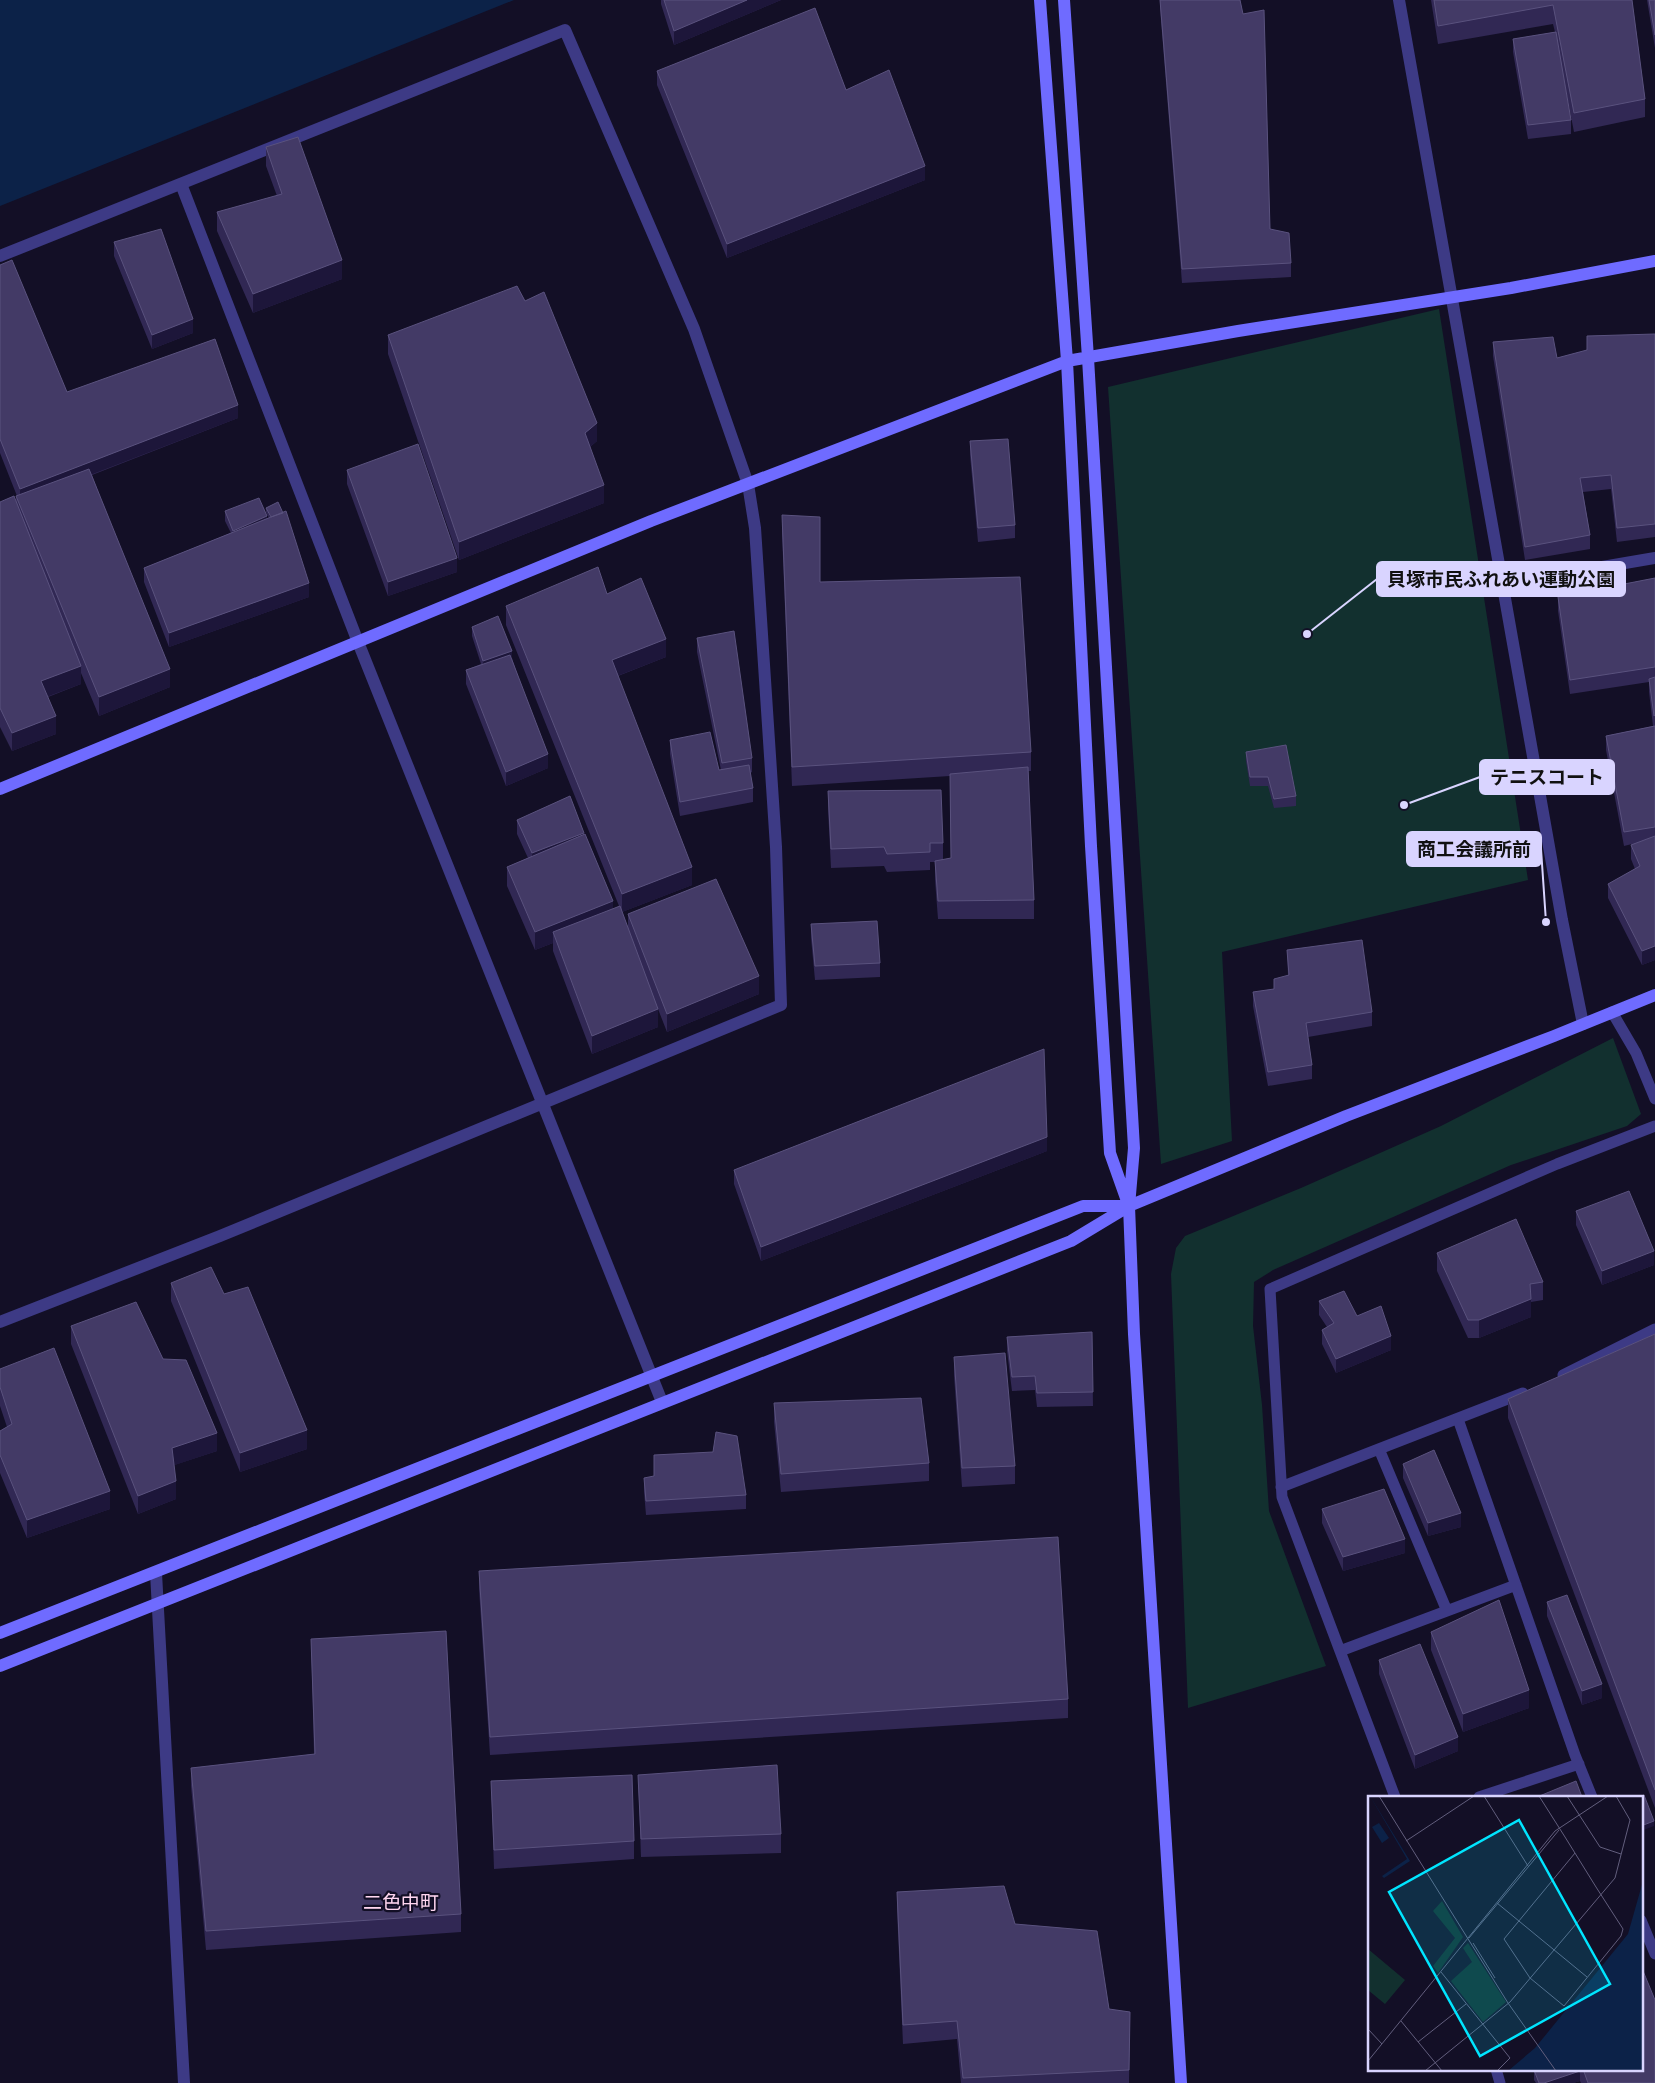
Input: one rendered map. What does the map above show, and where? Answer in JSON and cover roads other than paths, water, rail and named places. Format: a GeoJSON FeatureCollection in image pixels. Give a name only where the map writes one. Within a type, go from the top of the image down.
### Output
{"type":"FeatureCollection","features":[{"type":"Feature","properties":{"kind":"street"},"geometry":{"type":"LineString","coordinates":[[1040,0],[1067,361],[1091,846],[1110,1153],[1129,1206]]}},
{"type":"Feature","properties":{"kind":"street"},"geometry":{"type":"LineString","coordinates":[[1064,0],[1088,358],[1134,1148],[1129,1206],[1134,1334],[1181,2083]]}},
{"type":"Feature","properties":{"kind":"street"},"geometry":{"type":"LineString","coordinates":[[1399,0],[1562,920],[1583,1024]]}},
{"type":"Feature","properties":{"kind":"street"},"geometry":{"type":"LineString","coordinates":[[0,256],[565,30],[694,329],[748,484],[755,528],[776,847],[781,1005],[220,1236],[0,1322]]}},
{"type":"Feature","properties":{"kind":"street"},"geometry":{"type":"LineString","coordinates":[[181,184],[358,642],[662,1402]]}},
{"type":"Feature","properties":{"kind":"street"},"geometry":{"type":"LineString","coordinates":[[0,789],[651,521],[1067,361],[1655,261]]}},
{"type":"Feature","properties":{"kind":"street"},"geometry":{"type":"LineString","coordinates":[[1503,584],[1655,558]]}},
{"type":"Feature","properties":{"kind":"street"},"geometry":{"type":"LineString","coordinates":[[0,1666],[1071,1241],[1129,1206],[1346,1116],[1655,995]]}},
{"type":"Feature","properties":{"kind":"street"},"geometry":{"type":"LineString","coordinates":[[0,1633],[1084,1206],[1129,1206]]}},
{"type":"Feature","properties":{"kind":"street"},"geometry":{"type":"LineString","coordinates":[[156,1573],[184,2083]]}},
{"type":"Feature","properties":{"kind":"lane"},"geometry":{"type":"LineString","coordinates":[[1612,1012],[1636,1053],[1655,1098]]}},
{"type":"Feature","properties":{"kind":"lane"},"geometry":{"type":"LineString","coordinates":[[1395,1796],[1282,1497],[1270,1289],[1557,1164],[1655,1126]]}},
{"type":"Feature","properties":{"kind":"lane"},"geometry":{"type":"LineString","coordinates":[[1550,1382],[1655,1329]]}},
{"type":"Feature","properties":{"kind":"lane"},"geometry":{"type":"LineString","coordinates":[[1281,1487],[1532,1390]]}},
{"type":"Feature","properties":{"kind":"lane"},"geometry":{"type":"LineString","coordinates":[[1458,1419],[1592,1796]]}},
{"type":"Feature","properties":{"kind":"lane"},"geometry":{"type":"LineString","coordinates":[[1379,1449],[1447,1611]]}},
{"type":"Feature","properties":{"kind":"lane"},"geometry":{"type":"LineString","coordinates":[[1340,1651],[1516,1585]]}},
{"type":"Feature","properties":{"kind":"lane"},"geometry":{"type":"LineString","coordinates":[[1482,1796],[1579,1764]]}},
{"type":"Feature","properties":{"kind":"lane"},"geometry":{"type":"LineString","coordinates":[[1642,1922],[1655,1954]]}},
{"type":"Feature","properties":{"kind":"lane"},"geometry":{"type":"LineString","coordinates":[[1496,2070],[1500,2083]]}},
{"type":"Feature","properties":{"kind":"water"},"geometry":{"type":"Polygon","coordinates":[[[0,0],[514,0],[0,206],[0,0]]]}},
{"type":"Feature","properties":{"kind":"place","name":"貝塚市民ふれあい運動公園"},"geometry":{"type":"Point","coordinates":[1307,634]}},
{"type":"Feature","properties":{"kind":"place","name":"テニスコート"},"geometry":{"type":"Point","coordinates":[1404,805]}},
{"type":"Feature","properties":{"kind":"place","name":"商工会議所前"},"geometry":{"type":"Point","coordinates":[1546,922]}},
{"type":"Feature","properties":{"kind":"district","name":"二色中町"},"geometry":{"type":"Point","coordinates":[401,1902]}}]}
